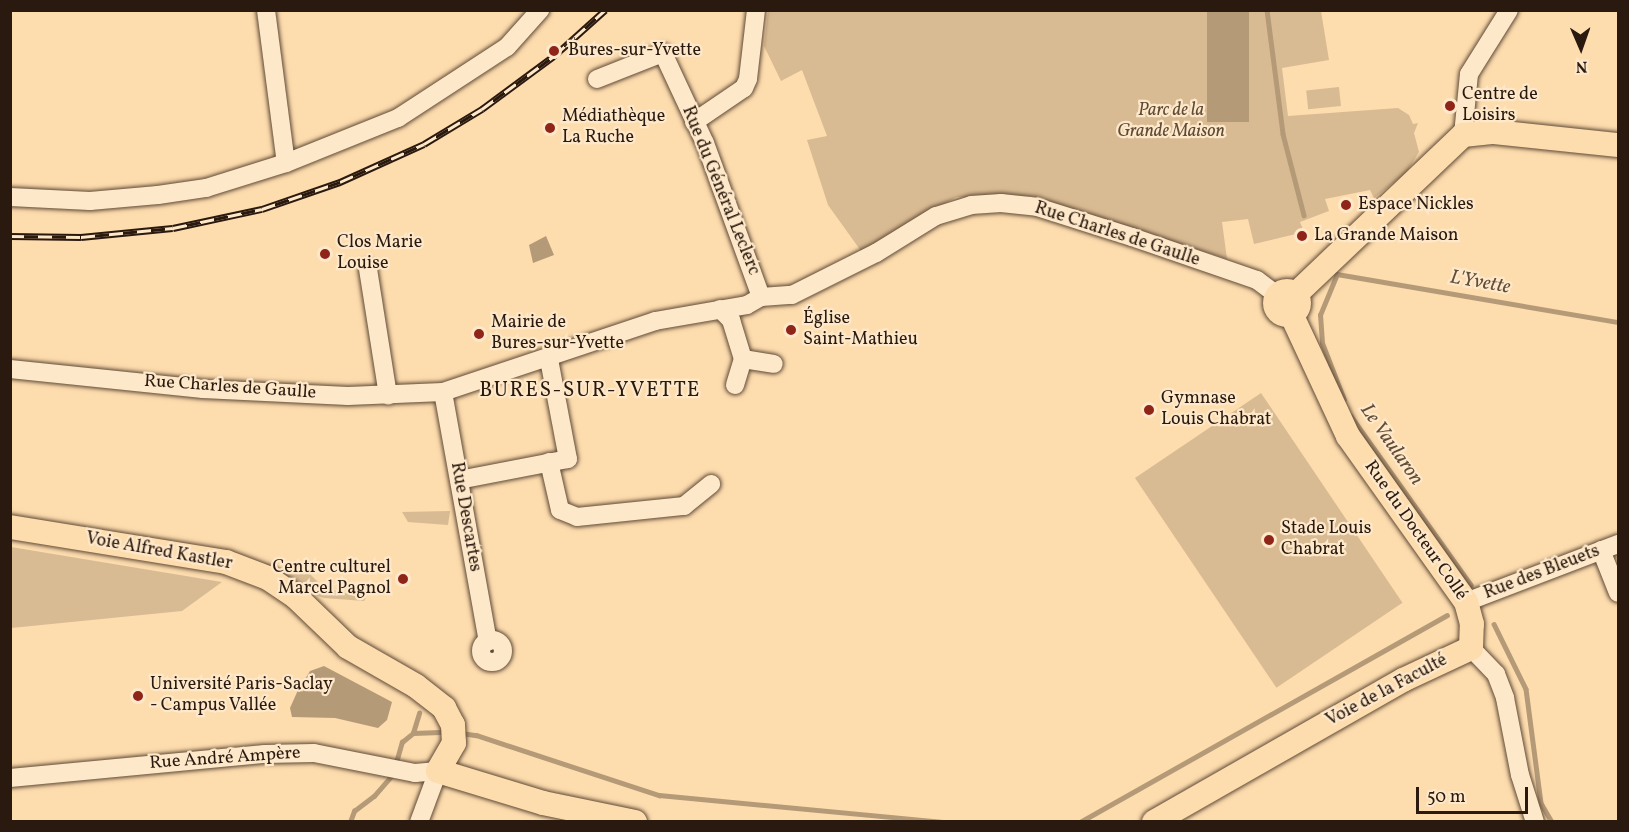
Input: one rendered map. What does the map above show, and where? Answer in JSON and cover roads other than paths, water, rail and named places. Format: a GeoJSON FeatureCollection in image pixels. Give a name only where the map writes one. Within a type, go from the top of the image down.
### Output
{"type":"FeatureCollection","features":[{"type":"Feature","properties":{"kind":"main road"},"geometry":{"type":"LineString","coordinates":[[1288,302],[1462,135],[1494,132],[1618,145]]}},
{"type":"Feature","properties":{"kind":"main road","name":"Rue du Docteur Collé"},"geometry":{"type":"LineString","coordinates":[[1288,302],[1348,436],[1466,602],[1472,624],[1471,648]]}},
{"type":"Feature","properties":{"kind":"main road","name":"Voie Alfred Kastler"},"geometry":{"type":"LineString","coordinates":[[10,527],[226,562],[268,578],[296,597],[348,647],[416,686],[444,708],[454,734],[438,771]]}},
{"type":"Feature","properties":{"kind":"main road","name":"Voie de la Faculté"},"geometry":{"type":"LineString","coordinates":[[1154,822],[1403,680],[1471,648]]}},
{"type":"Feature","properties":{"kind":"main road"},"geometry":{"type":"LineString","coordinates":[[438,771],[548,804],[635,822]]}},
{"type":"Feature","properties":{"kind":"street"},"geometry":{"type":"LineString","coordinates":[[266,10],[286,163]]}},
{"type":"Feature","properties":{"kind":"street"},"geometry":{"type":"LineString","coordinates":[[10,196],[90,201],[158,195],[206,188],[286,163],[398,118],[507,47],[540,10]]}},
{"type":"Feature","properties":{"kind":"street"},"geometry":{"type":"LineString","coordinates":[[694,122],[734,98],[748,79],[756,10]]}},
{"type":"Feature","properties":{"kind":"street"},"geometry":{"type":"LineString","coordinates":[[1462,135],[1469,74],[1509,10]]}},
{"type":"Feature","properties":{"kind":"street","name":"Rue du Général Leclerc"},"geometry":{"type":"LineString","coordinates":[[597,79],[663,53],[694,122],[761,297]]}},
{"type":"Feature","properties":{"kind":"street","name":"Rue Charles de Gaulle"},"geometry":{"type":"LineString","coordinates":[[10,369],[203,389],[388,395],[446,391],[655,321],[747,305],[761,297],[799,292],[936,216],[971,205],[1001,203],[1037,207],[1257,280],[1288,302]]}},
{"type":"Feature","properties":{"kind":"street"},"geometry":{"type":"LineString","coordinates":[[368,269],[388,395]]}},
{"type":"Feature","properties":{"kind":"street"},"geometry":{"type":"LineString","coordinates":[[720,309],[731,320],[743,359],[735,385]]}},
{"type":"Feature","properties":{"kind":"street"},"geometry":{"type":"LineString","coordinates":[[459,480],[568,459],[549,358]]}},
{"type":"Feature","properties":{"kind":"street"},"geometry":{"type":"LineString","coordinates":[[743,359],[774,364]]}},
{"type":"Feature","properties":{"kind":"street","name":"Rue Descartes"},"geometry":{"type":"LineString","coordinates":[[446,391],[459,480],[488,642]]}},
{"type":"Feature","properties":{"kind":"street"},"geometry":{"type":"LineString","coordinates":[[549,462],[560,510],[577,517],[684,506],[711,484]]}},
{"type":"Feature","properties":{"kind":"street","name":"Rue des Bleuets"},"geometry":{"type":"LineString","coordinates":[[1466,602],[1618,544]]}},
{"type":"Feature","properties":{"kind":"street"},"geometry":{"type":"LineString","coordinates":[[1601,550],[1618,593]]}},
{"type":"Feature","properties":{"kind":"street"},"geometry":{"type":"LineString","coordinates":[[1471,648],[1496,674],[1505,698],[1520,775],[1535,822]]}},
{"type":"Feature","properties":{"kind":"street","name":"Rue André Ampère"},"geometry":{"type":"LineString","coordinates":[[10,778],[282,753],[342,757],[395,768],[438,771]]}},
{"type":"Feature","properties":{"kind":"street"},"geometry":{"type":"LineString","coordinates":[[419,822],[438,771]]}},
{"type":"Feature","properties":{"kind":"waterway","name":"Le Vaularon"},"geometry":{"type":"LineString","coordinates":[[1267,10],[1283,134],[1304,215]]}},
{"type":"Feature","properties":{"kind":"waterway","name":"L'Yvette"},"geometry":{"type":"LineString","coordinates":[[1344,400],[1322,343],[1320,315],[1337,274],[1618,322]]}},
{"type":"Feature","properties":{"kind":"waterway","name":"Le Vaularon"},"geometry":{"type":"LineString","coordinates":[[1351,416],[1471,585]]}},
{"type":"Feature","properties":{"kind":"waterway"},"geometry":{"type":"LineString","coordinates":[[1080,822],[1447,615]]}},
{"type":"Feature","properties":{"kind":"waterway","name":"Le Vaularon"},"geometry":{"type":"LineString","coordinates":[[1494,624],[1526,689],[1541,803],[1552,822]]}},
{"type":"Feature","properties":{"kind":"waterway"},"geometry":{"type":"LineString","coordinates":[[413,733],[419,713]]}},
{"type":"Feature","properties":{"kind":"waterway"},"geometry":{"type":"LineString","coordinates":[[395,766],[402,742],[413,733],[447,732]]}},
{"type":"Feature","properties":{"kind":"waterway"},"geometry":{"type":"LineString","coordinates":[[461,733],[476,735],[659,795],[943,822]]}},
{"type":"Feature","properties":{"kind":"waterway"},"geometry":{"type":"LineString","coordinates":[[350,822],[354,811],[374,796],[393,774]]}},
{"type":"Feature","properties":{"kind":"railway"},"geometry":{"type":"LineString","coordinates":[[10,236],[81,237],[173,228],[262,209],[340,182],[424,144],[482,109],[554,56],[605,10]]}},
{"type":"Feature","properties":{"kind":"place","name":"Bures-sur-Yvette"},"geometry":{"type":"Point","coordinates":[554,51]}},
{"type":"Feature","properties":{"kind":"place","name":"Centre de Loisirs"},"geometry":{"type":"Point","coordinates":[1450,106]}},
{"type":"Feature","properties":{"kind":"place","name":"Médiathèque La Ruche"},"geometry":{"type":"Point","coordinates":[550,128]}},
{"type":"Feature","properties":{"kind":"place","name":"Espace Nickles"},"geometry":{"type":"Point","coordinates":[1346,205]}},
{"type":"Feature","properties":{"kind":"place","name":"La Grande Maison"},"geometry":{"type":"Point","coordinates":[1302,236]}},
{"type":"Feature","properties":{"kind":"place","name":"Clos Marie Louise"},"geometry":{"type":"Point","coordinates":[325,254]}},
{"type":"Feature","properties":{"kind":"place","name":"Église Saint-Mathieu"},"geometry":{"type":"Point","coordinates":[791,330]}},
{"type":"Feature","properties":{"kind":"place","name":"Mairie de Bures-sur-Yvette"},"geometry":{"type":"Point","coordinates":[479,334]}},
{"type":"Feature","properties":{"kind":"place","name":"Gymnase Louis Chabrat"},"geometry":{"type":"Point","coordinates":[1149,410]}},
{"type":"Feature","properties":{"kind":"place","name":"Stade Louis Chabrat"},"geometry":{"type":"Point","coordinates":[1269,540]}},
{"type":"Feature","properties":{"kind":"place","name":"Centre culturel Marcel Pagnol"},"geometry":{"type":"Point","coordinates":[403,579]}},
{"type":"Feature","properties":{"kind":"place","name":"Université Paris-Saclay - Campus Vallée"},"geometry":{"type":"Point","coordinates":[138,696]}},
{"type":"Feature","properties":{"kind":"district","name":"BURES-SUR-YVETTE"},"geometry":{"type":"Point","coordinates":[590,391]}},
{"type":"Feature","properties":{"kind":"park label","name":"Parc de la Grande Maison"},"geometry":{"type":"Point","coordinates":[1171,122]}}]}
